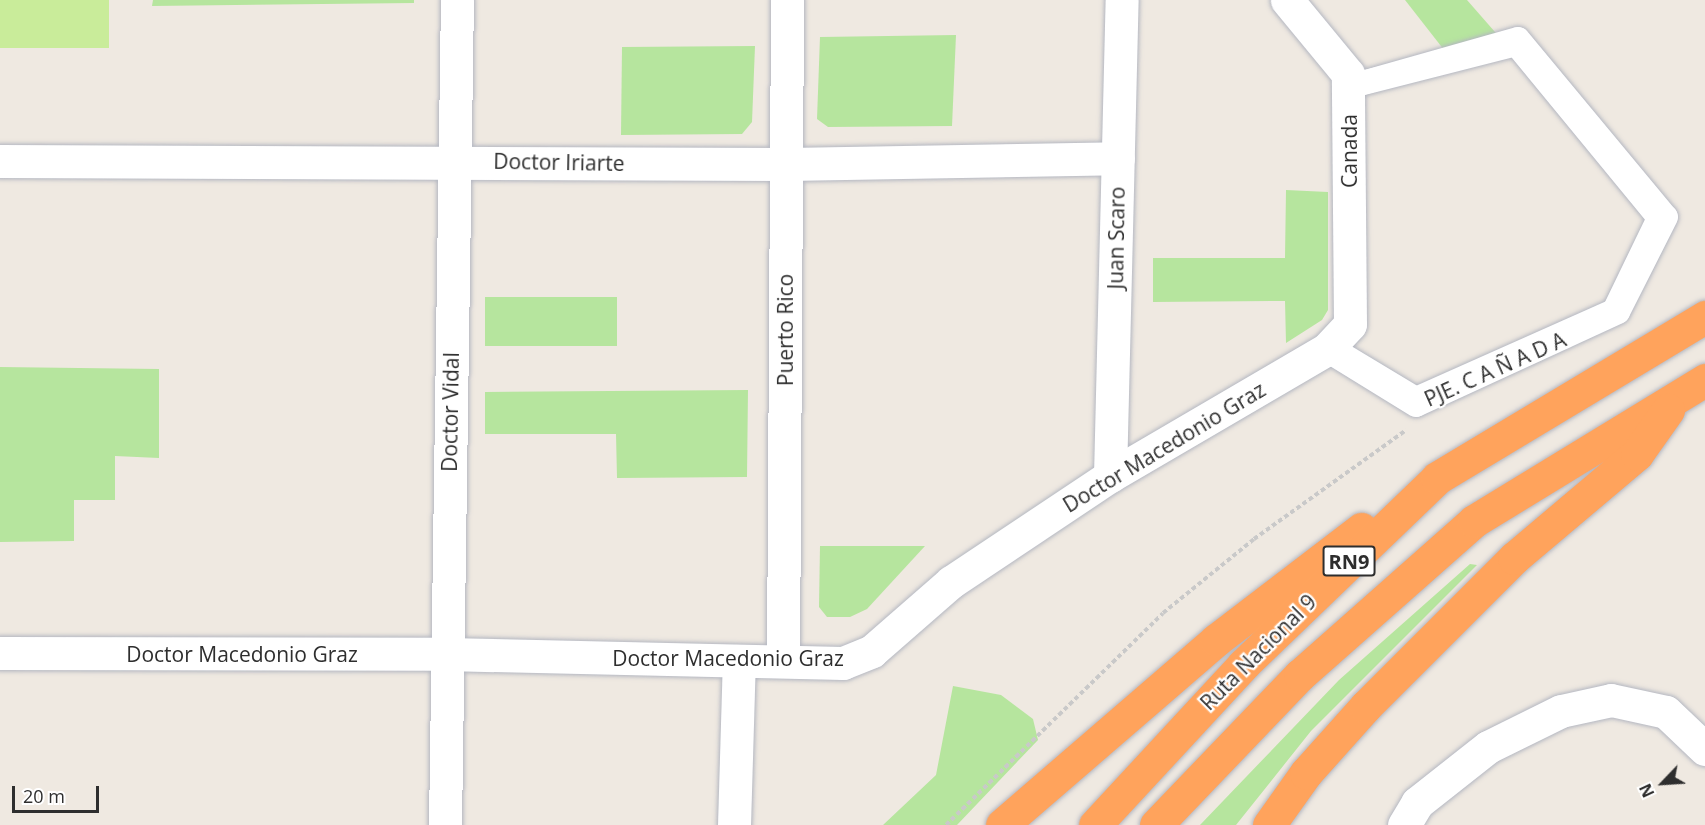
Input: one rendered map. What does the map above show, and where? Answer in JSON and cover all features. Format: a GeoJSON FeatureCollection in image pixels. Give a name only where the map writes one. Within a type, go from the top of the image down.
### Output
{"type":"FeatureCollection","features":[{"type":"Feature","properties":{"kind":"highway","name":"Ruta Nacional 9"},"geometry":{"type":"LineString","coordinates":[[1095,825],[1243,665],[1437,478],[1705,317]]}},
{"type":"Feature","properties":{"kind":"highway","name":"RN9"},"geometry":{"type":"LineString","coordinates":[[1156,825],[1300,675],[1474,521],[1705,380]]}},
{"type":"Feature","properties":{"kind":"highway"},"geometry":{"type":"LineString","coordinates":[[1269,825],[1306,773],[1366,706],[1514,558],[1637,454],[1676,399]]}},
{"type":"Feature","properties":{"kind":"highway"},"geometry":{"type":"LineString","coordinates":[[1002,825],[1322,555],[1437,478]]}},
{"type":"Feature","properties":{"kind":"street","name":"Doctor Vidal"},"geometry":{"type":"LineString","coordinates":[[445,825],[445,654],[457,0]]}},
{"type":"Feature","properties":{"kind":"street","name":"Puerto Rico"},"geometry":{"type":"LineString","coordinates":[[783,661],[787,0]]}},
{"type":"Feature","properties":{"kind":"street","name":"Juan Scaro"},"geometry":{"type":"LineString","coordinates":[[1110,476],[1122,0]]}},
{"type":"Feature","properties":{"kind":"street","name":"Canada"},"geometry":{"type":"LineString","coordinates":[[1287,0],[1348,74],[1350,324]]}},
{"type":"Feature","properties":{"kind":"street","name":"PJE. C A Ñ A D A"},"geometry":{"type":"LineString","coordinates":[[1518,39],[1666,217],[1618,312],[1416,405],[1330,352],[1334,348],[1416,399],[1614,311],[1659,218],[1516,44],[1355,85],[1518,39]]}},
{"type":"Feature","properties":{"kind":"street","name":"Doctor Iriarte"},"geometry":{"type":"LineString","coordinates":[[0,161],[787,164],[1118,158]]}},
{"type":"Feature","properties":{"kind":"street","name":"Doctor Macedonio Graz"},"geometry":{"type":"LineString","coordinates":[[0,653],[445,654],[843,663],[872,651],[951,582],[1110,476],[1326,350],[1350,324]]}},
{"type":"Feature","properties":{"kind":"street"},"geometry":{"type":"LineString","coordinates":[[734,825],[740,661]]}},
{"type":"Feature","properties":{"kind":"street"},"geometry":{"type":"LineString","coordinates":[[1404,825],[1417,803],[1488,747],[1561,711],[1611,700],[1666,712],[1705,749]]}},
{"type":"Feature","properties":{"kind":"path"},"geometry":{"type":"LineString","coordinates":[[946,825],[1163,613],[1254,539],[1414,425]]}},
{"type":"Feature","properties":{"kind":"green space"},"geometry":{"type":"Polygon","coordinates":[[[0,0],[109,0],[109,48],[0,48],[0,0]]]}},
{"type":"Feature","properties":{"kind":"green space"},"geometry":{"type":"Polygon","coordinates":[[[153,0],[414,0],[414,3],[152,6],[153,0]]]}},
{"type":"Feature","properties":{"kind":"green space"},"geometry":{"type":"Polygon","coordinates":[[[1405,0],[1467,0],[1502,40],[1448,55],[1405,0]]]}},
{"type":"Feature","properties":{"kind":"green space"},"geometry":{"type":"Polygon","coordinates":[[[956,35],[952,126],[828,127],[817,119],[820,37],[956,35]]]}},
{"type":"Feature","properties":{"kind":"green space"},"geometry":{"type":"Polygon","coordinates":[[[755,46],[752,122],[742,134],[621,135],[622,47],[755,46]]]}},
{"type":"Feature","properties":{"kind":"green space"},"geometry":{"type":"Polygon","coordinates":[[[1286,190],[1328,192],[1328,310],[1322,320],[1286,343],[1285,301],[1153,302],[1153,258],[1285,258],[1286,190]]]}},
{"type":"Feature","properties":{"kind":"green space"},"geometry":{"type":"Polygon","coordinates":[[[485,297],[617,297],[617,346],[485,346],[485,297]]]}},
{"type":"Feature","properties":{"kind":"green space"},"geometry":{"type":"Polygon","coordinates":[[[0,367],[159,369],[159,458],[115,456],[115,500],[74,500],[74,541],[0,542],[0,367]]]}},
{"type":"Feature","properties":{"kind":"green space"},"geometry":{"type":"Polygon","coordinates":[[[748,390],[747,477],[617,478],[616,434],[485,434],[485,392],[748,390]]]}},
{"type":"Feature","properties":{"kind":"green space"},"geometry":{"type":"Polygon","coordinates":[[[820,546],[925,546],[867,609],[850,617],[827,617],[819,607],[820,546]]]}},
{"type":"Feature","properties":{"kind":"green space"},"geometry":{"type":"Polygon","coordinates":[[[1470,564],[1477,565],[1311,731],[1236,825],[1200,825],[1339,680],[1470,564]]]}},
{"type":"Feature","properties":{"kind":"green space"},"geometry":{"type":"Polygon","coordinates":[[[953,686],[1001,695],[1033,719],[1038,740],[957,825],[883,825],[936,775],[953,686]]]}}]}
